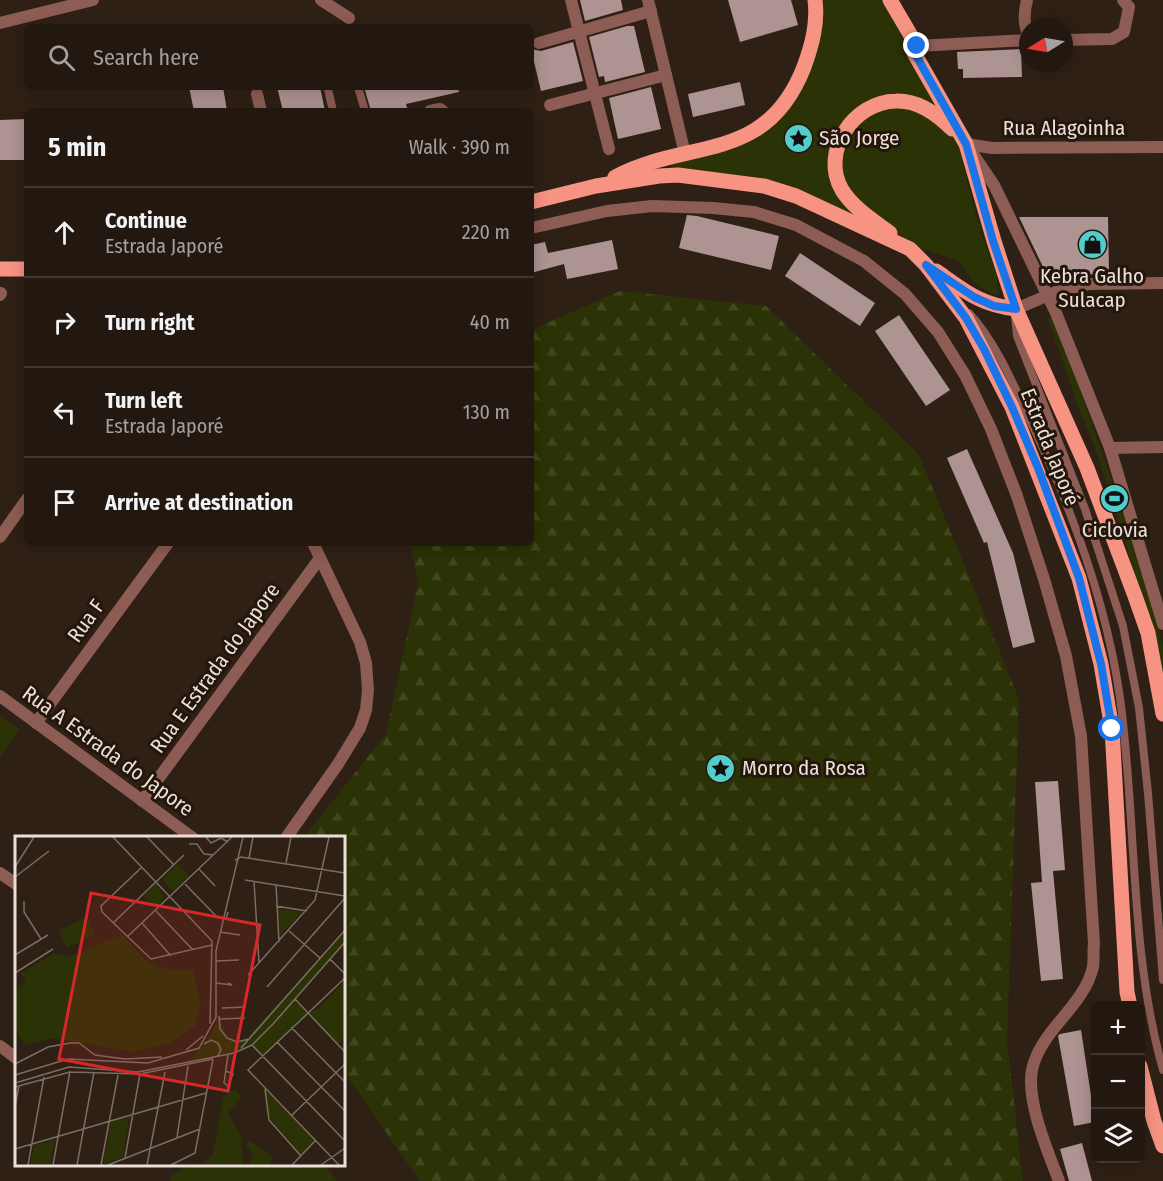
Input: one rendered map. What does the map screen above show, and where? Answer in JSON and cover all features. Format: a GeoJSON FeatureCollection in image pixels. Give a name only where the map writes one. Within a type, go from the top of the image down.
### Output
{"type":"FeatureCollection","features":[{"type":"Feature","properties":{"kind":"main road"},"geometry":{"type":"LineString","coordinates":[[596,186],[624,172],[727,144],[751,133],[769,120],[782,105],[800,76],[810,52],[815,23],[815,0]]}},
{"type":"Feature","properties":{"kind":"main road","name":"Estrada Japoré"},"geometry":{"type":"LineString","coordinates":[[890,2],[917,46],[914,52],[966,144],[993,241],[1016,309],[1087,468],[1148,633],[1163,714]]}},
{"type":"Feature","properties":{"kind":"main road"},"geometry":{"type":"LineString","coordinates":[[910,249],[873,220],[843,192],[837,178],[835,164],[838,146],[846,129],[856,116],[877,105],[895,101],[913,104],[939,116],[966,144]]}},
{"type":"Feature","properties":{"kind":"main road","name":"Estrada Japoré"},"geometry":{"type":"LineString","coordinates":[[534,201],[596,186],[678,175],[764,186],[807,200],[910,249],[926,265],[966,318],[1012,407],[1079,578],[1101,664],[1112,729],[1129,1001]]}},
{"type":"Feature","properties":{"kind":"main road"},"geometry":{"type":"LineString","coordinates":[[926,265],[974,297],[994,306],[1016,309]]}},
{"type":"Feature","properties":{"kind":"main road"},"geometry":{"type":"LineString","coordinates":[[0,269],[24,269]]}},
{"type":"Feature","properties":{"kind":"main road"},"geometry":{"type":"LineString","coordinates":[[1145,1086],[1163,1146]]}},
{"type":"Feature","properties":{"kind":"street"},"geometry":{"type":"LineString","coordinates":[[0,23],[93,0]]}},
{"type":"Feature","properties":{"kind":"street"},"geometry":{"type":"LineString","coordinates":[[321,0],[349,18]]}},
{"type":"Feature","properties":{"kind":"street"},"geometry":{"type":"LineString","coordinates":[[571,0],[609,149]]}},
{"type":"Feature","properties":{"kind":"street"},"geometry":{"type":"LineString","coordinates":[[1024,18],[1027,0]]}},
{"type":"Feature","properties":{"kind":"street"},"geometry":{"type":"LineString","coordinates":[[1073,40],[1112,39],[1124,32],[1129,7],[1123,0]]}},
{"type":"Feature","properties":{"kind":"street"},"geometry":{"type":"LineString","coordinates":[[539,43],[578,33],[650,6],[685,154]]}},
{"type":"Feature","properties":{"kind":"street"},"geometry":{"type":"LineString","coordinates":[[917,46],[1019,40]]}},
{"type":"Feature","properties":{"kind":"street"},"geometry":{"type":"LineString","coordinates":[[550,105],[666,75]]}},
{"type":"Feature","properties":{"kind":"street"},"geometry":{"type":"LineString","coordinates":[[257,94],[260,108]]}},
{"type":"Feature","properties":{"kind":"street","name":"Rua Alagoinha"},"geometry":{"type":"LineString","coordinates":[[966,144],[992,147],[1163,147]]}},
{"type":"Feature","properties":{"kind":"street","name":"Estrada Japoré"},"geometry":{"type":"LineString","coordinates":[[966,144],[994,185],[1047,296],[1110,448],[1162,617]]}},
{"type":"Feature","properties":{"kind":"street"},"geometry":{"type":"LineString","coordinates":[[534,227],[607,211],[652,206],[754,212],[796,225],[864,261],[905,294],[938,333],[965,375],[991,429],[1041,568],[1066,656],[1081,736],[1094,944],[1093,968],[1078,997],[1041,1048],[1032,1071],[1039,1128],[1059,1181]]}},
{"type":"Feature","properties":{"kind":"street"},"geometry":{"type":"LineString","coordinates":[[1016,309],[1058,291],[1089,284],[1163,284]]}},
{"type":"Feature","properties":{"kind":"street"},"geometry":{"type":"LineString","coordinates":[[1110,448],[1163,447]]}},
{"type":"Feature","properties":{"kind":"street"},"geometry":{"type":"LineString","coordinates":[[0,537],[24,503]]}},
{"type":"Feature","properties":{"kind":"street","name":"Rua F"},"geometry":{"type":"LineString","coordinates":[[36,723],[166,546]]}},
{"type":"Feature","properties":{"kind":"street"},"geometry":{"type":"LineString","coordinates":[[287,836],[338,764],[360,728],[366,710],[368,690],[366,663],[360,642],[314,546]]}},
{"type":"Feature","properties":{"kind":"street","name":"Rua E Estrada do Japore"},"geometry":{"type":"LineString","coordinates":[[142,801],[320,558]]}},
{"type":"Feature","properties":{"kind":"street","name":"Rua A Estrada do Japore"},"geometry":{"type":"LineString","coordinates":[[0,696],[192,836]]}},
{"type":"Feature","properties":{"kind":"street"},"geometry":{"type":"LineString","coordinates":[[0,873],[15,883]]}},
{"type":"Feature","properties":{"kind":"street"},"geometry":{"type":"LineString","coordinates":[[0,1046],[15,1057]]}},
{"type":"Feature","properties":{"kind":"lane"},"geometry":{"type":"LineString","coordinates":[[328,90],[332,108]]}},
{"type":"Feature","properties":{"kind":"lane"},"geometry":{"type":"LineString","coordinates":[[359,90],[363,108]]}},
{"type":"Feature","properties":{"kind":"lane"},"geometry":{"type":"LineString","coordinates":[[926,265],[980,325],[1012,383],[1044,451],[1081,544],[1097,596],[1110,644],[1120,697],[1129,790],[1138,931],[1150,1016],[1163,1070]]}},
{"type":"Feature","properties":{"kind":"lane"},"geometry":{"type":"LineString","coordinates":[[1016,309],[1017,336],[1085,509],[1123,626],[1138,708],[1148,793],[1163,980]]}},
{"type":"Feature","properties":{"kind":"green space"},"geometry":{"type":"Polygon","coordinates":[[[810,0],[884,0],[892,9],[957,142],[981,233],[997,275],[999,295],[991,294],[972,280],[958,261],[907,244],[788,185],[669,167],[762,119],[799,69],[813,11],[810,0]]]}},
{"type":"Feature","properties":{"kind":"green space"},"geometry":{"type":"Polygon","coordinates":[[[620,291],[766,306],[919,455],[1019,699],[1007,1040],[1023,1181],[420,1181],[345,1073],[345,836],[305,836],[386,734],[418,584],[411,546],[534,546],[534,329],[620,291]]]}},
{"type":"Feature","properties":{"kind":"green space","name":"Ciclovia"},"geometry":{"type":"Polygon","coordinates":[[[1054,316],[1137,552],[1163,646],[1163,688],[1130,558],[1095,447],[1077,404],[1048,318],[1054,316]]]}},
{"type":"Feature","properties":{"kind":"green space"},"geometry":{"type":"Polygon","coordinates":[[[0,716],[20,730],[0,757],[0,716]]]}},
{"type":"Feature","properties":{"kind":"green space"},"geometry":{"type":"Polygon","coordinates":[[[187,1166],[327,1166],[337,1181],[172,1181],[169,1178],[187,1166]]]}},
{"type":"Feature","properties":{"kind":"building"},"geometry":{"type":"Polygon","coordinates":[[[580,0],[621,0],[623,10],[585,21],[580,0]]]}},
{"type":"Feature","properties":{"kind":"building"},"geometry":{"type":"Polygon","coordinates":[[[728,0],[791,0],[798,25],[740,42],[728,0]]]}},
{"type":"Feature","properties":{"kind":"building"},"geometry":{"type":"Polygon","coordinates":[[[634,26],[645,72],[605,82],[604,76],[599,77],[589,37],[634,26]]]}},
{"type":"Feature","properties":{"kind":"building"},"geometry":{"type":"Polygon","coordinates":[[[573,42],[583,81],[541,91],[534,62],[534,50],[541,51],[573,42]]]}},
{"type":"Feature","properties":{"kind":"building"},"geometry":{"type":"Polygon","coordinates":[[[1019,49],[1019,72],[1022,72],[1022,77],[963,78],[963,69],[958,69],[957,52],[1019,49]]]}},
{"type":"Feature","properties":{"kind":"building"},"geometry":{"type":"Polygon","coordinates":[[[740,82],[745,105],[693,117],[688,94],[740,82]]]}},
{"type":"Feature","properties":{"kind":"building"},"geometry":{"type":"Polygon","coordinates":[[[651,87],[661,129],[618,139],[609,98],[651,87]]]}},
{"type":"Feature","properties":{"kind":"building"},"geometry":{"type":"Polygon","coordinates":[[[190,90],[224,90],[226,108],[193,108],[190,90]]]}},
{"type":"Feature","properties":{"kind":"building"},"geometry":{"type":"Polygon","coordinates":[[[278,90],[321,90],[324,108],[282,108],[278,90]]]}},
{"type":"Feature","properties":{"kind":"building"},"geometry":{"type":"Polygon","coordinates":[[[365,90],[459,90],[459,92],[406,104],[407,108],[370,108],[365,90]]]}},
{"type":"Feature","properties":{"kind":"building"},"geometry":{"type":"Polygon","coordinates":[[[24,119],[24,160],[0,160],[0,120],[24,119]]]}},
{"type":"Feature","properties":{"kind":"building"},"geometry":{"type":"Polygon","coordinates":[[[687,215],[779,236],[771,270],[679,248],[687,215]]]}},
{"type":"Feature","properties":{"kind":"building"},"geometry":{"type":"Polygon","coordinates":[[[1019,217],[1108,217],[1109,274],[1058,275],[1045,271],[1019,217]]]}},
{"type":"Feature","properties":{"kind":"building"},"geometry":{"type":"Polygon","coordinates":[[[612,240],[618,269],[567,279],[564,264],[534,272],[534,244],[545,242],[548,253],[612,240]]]}},
{"type":"Feature","properties":{"kind":"building"},"geometry":{"type":"Polygon","coordinates":[[[800,253],[875,303],[860,326],[785,276],[800,253]]]}},
{"type":"Feature","properties":{"kind":"building"},"geometry":{"type":"Polygon","coordinates":[[[899,315],[950,390],[926,406],[875,331],[899,315]]]}},
{"type":"Feature","properties":{"kind":"building"},"geometry":{"type":"Polygon","coordinates":[[[967,449],[1013,553],[1035,642],[1013,648],[987,542],[984,543],[947,458],[967,449]]]}},
{"type":"Feature","properties":{"kind":"building"},"geometry":{"type":"Polygon","coordinates":[[[1058,781],[1065,870],[1053,871],[1063,979],[1041,981],[1031,883],[1042,882],[1035,782],[1058,781]]]}},
{"type":"Feature","properties":{"kind":"building"},"geometry":{"type":"Polygon","coordinates":[[[1081,1030],[1091,1096],[1091,1123],[1074,1126],[1058,1036],[1081,1030]]]}},
{"type":"Feature","properties":{"kind":"building"},"geometry":{"type":"Polygon","coordinates":[[[1082,1143],[1092,1181],[1069,1181],[1060,1149],[1082,1143]]]}},
{"type":"Feature","properties":{"kind":"place","name":"São Jorge"},"geometry":{"type":"Point","coordinates":[798,138]}},
{"type":"Feature","properties":{"kind":"place","name":"Kebra Galho Sulacap"},"geometry":{"type":"Point","coordinates":[1092,245]}},
{"type":"Feature","properties":{"kind":"place","name":"Ciclovia"},"geometry":{"type":"Point","coordinates":[1115,499]}},
{"type":"Feature","properties":{"kind":"place","name":"Morro da Rosa"},"geometry":{"type":"Point","coordinates":[721,768]}},
{"type":"Feature","properties":{"kind":"route"},"geometry":{"type":"LineString","coordinates":[[917,46],[914,52],[966,144],[993,241],[1016,309],[994,306],[974,297],[926,265],[966,318],[984,349],[1038,468],[1079,578],[1101,664],[1112,729]]}}]}
